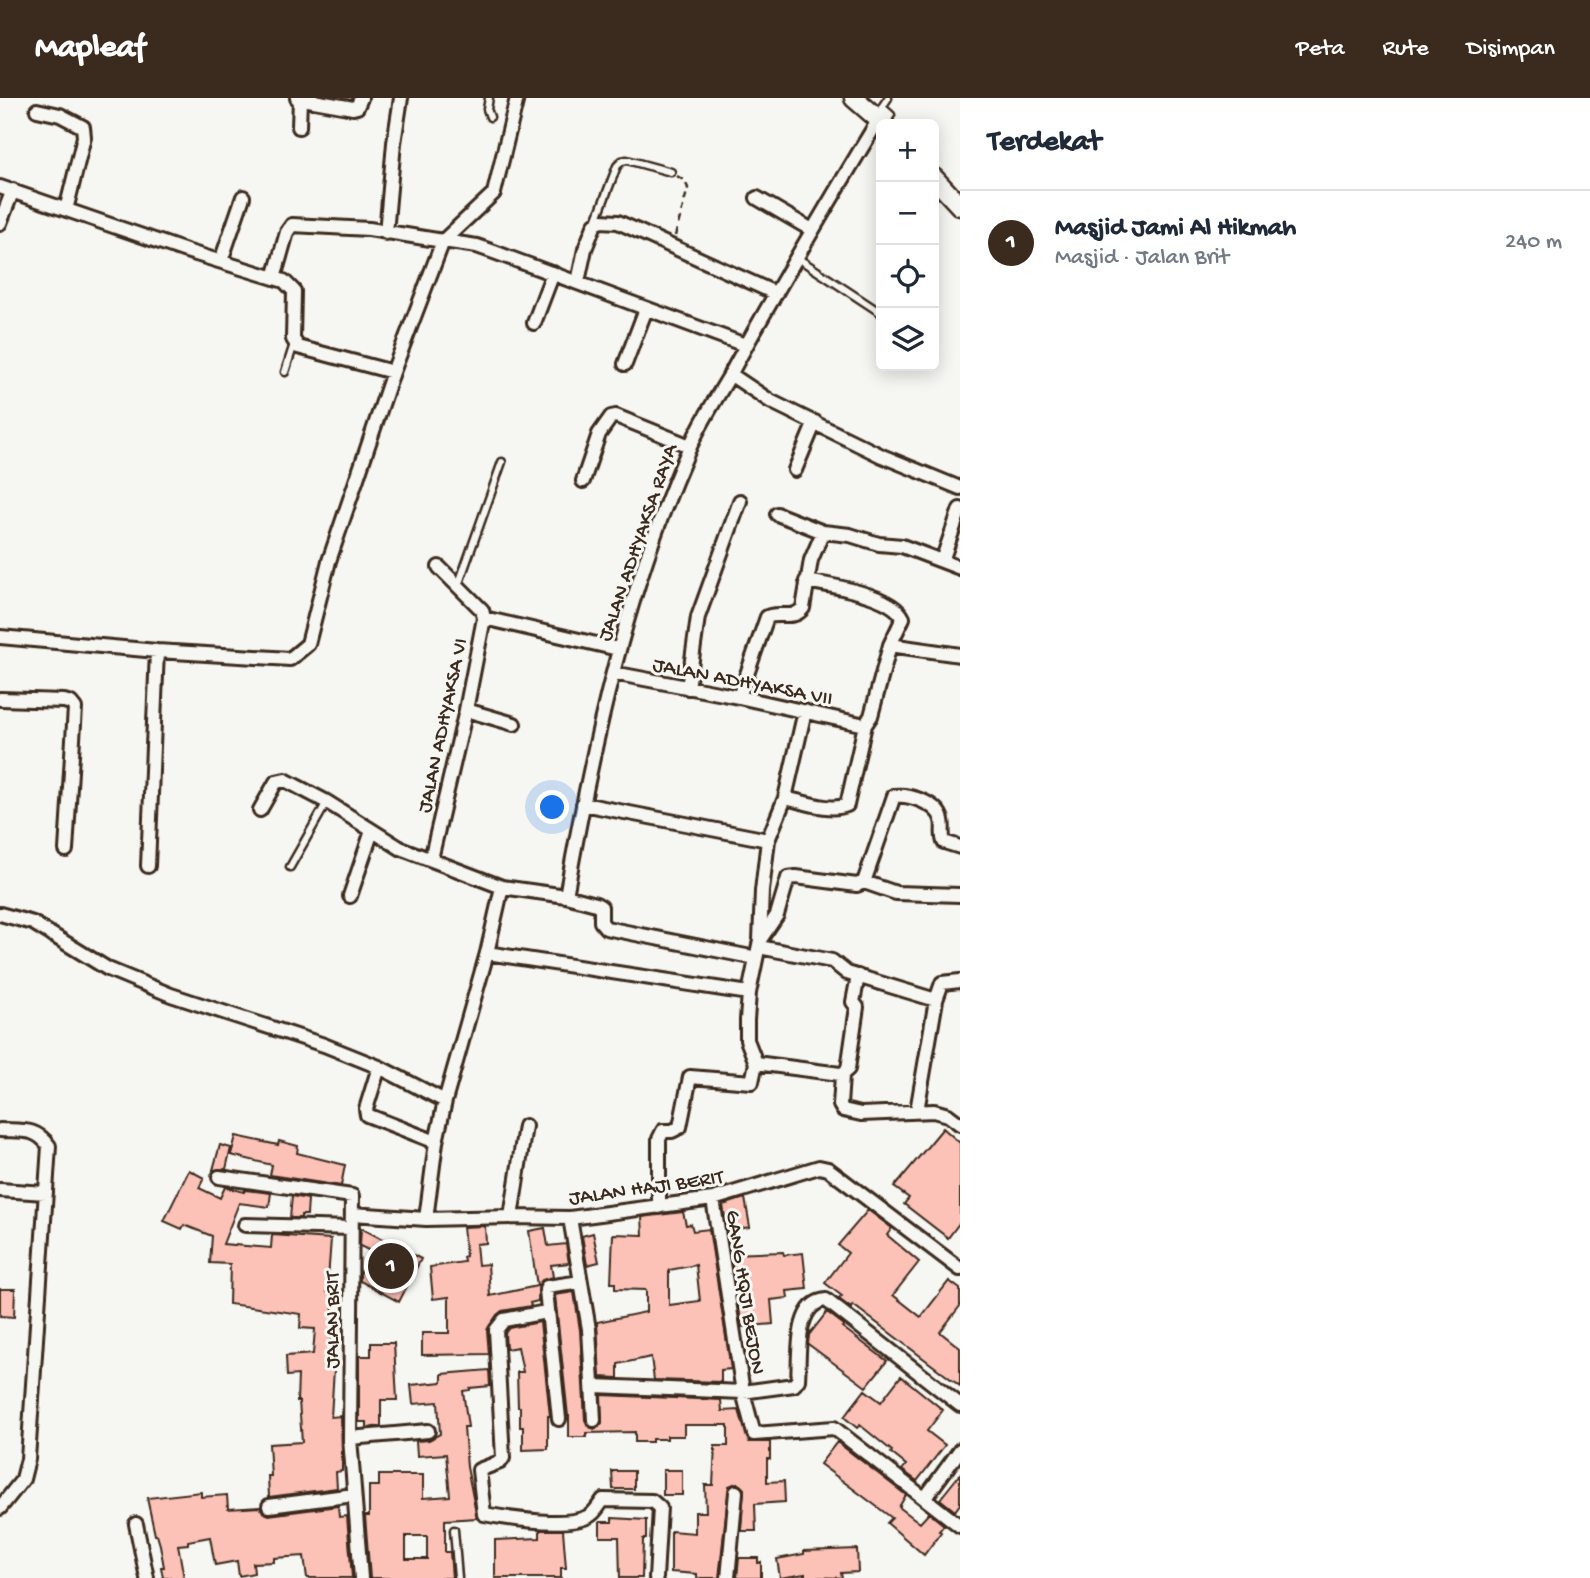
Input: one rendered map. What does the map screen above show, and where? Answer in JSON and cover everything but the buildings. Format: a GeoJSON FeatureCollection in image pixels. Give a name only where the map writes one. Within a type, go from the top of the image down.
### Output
{"type":"FeatureCollection","features":[{"type":"Feature","properties":{"kind":"main road"},"geometry":{"type":"LineString","coordinates":[[854,98],[878,119]]}},
{"type":"Feature","properties":{"kind":"main road"},"geometry":{"type":"LineString","coordinates":[[938,182],[960,206]]}},
{"type":"Feature","properties":{"kind":"street"},"geometry":{"type":"LineString","coordinates":[[299,127],[299,98],[353,108],[357,107],[361,98]]}},
{"type":"Feature","properties":{"kind":"street"},"geometry":{"type":"LineString","coordinates":[[386,233],[401,98]]}},
{"type":"Feature","properties":{"kind":"street"},"geometry":{"type":"LineString","coordinates":[[0,637],[290,659],[308,644],[329,561],[393,372],[443,241],[494,193],[517,98]]}},
{"type":"Feature","properties":{"kind":"street"},"geometry":{"type":"LineString","coordinates":[[37,106],[83,127],[84,137],[66,210]]}},
{"type":"Feature","properties":{"kind":"street","name":"JALAN ADHYAKSA RAYA"},"geometry":{"type":"LineString","coordinates":[[566,896],[583,804],[618,649],[668,499],[690,446],[745,345],[812,230],[876,131]]}},
{"type":"Feature","properties":{"kind":"street"},"geometry":{"type":"LineString","coordinates":[[0,223],[6,188],[284,281],[294,291],[295,344],[302,349],[393,372]]}},
{"type":"Feature","properties":{"kind":"street"},"geometry":{"type":"LineString","coordinates":[[221,261],[243,197]]}},
{"type":"Feature","properties":{"kind":"street"},"geometry":{"type":"LineString","coordinates":[[757,198],[812,230]]}},
{"type":"Feature","properties":{"kind":"street"},"geometry":{"type":"LineString","coordinates":[[578,282],[585,249],[595,224],[601,221],[618,222],[775,293]]}},
{"type":"Feature","properties":{"kind":"street"},"geometry":{"type":"LineString","coordinates":[[274,278],[287,232],[292,225],[369,229],[477,246],[745,345]]}},
{"type":"Feature","properties":{"kind":"street"},"geometry":{"type":"LineString","coordinates":[[534,323],[553,273]]}},
{"type":"Feature","properties":{"kind":"street"},"geometry":{"type":"LineString","coordinates":[[625,364],[646,309]]}},
{"type":"Feature","properties":{"kind":"street"},"geometry":{"type":"LineString","coordinates":[[730,374],[770,401],[850,440],[960,488]]}},
{"type":"Feature","properties":{"kind":"street"},"geometry":{"type":"LineString","coordinates":[[583,481],[599,434],[611,417],[616,416],[690,446]]}},
{"type":"Feature","properties":{"kind":"street"},"geometry":{"type":"LineString","coordinates":[[795,470],[815,422]]}},
{"type":"Feature","properties":{"kind":"street"},"geometry":{"type":"LineString","coordinates":[[688,688],[698,617],[740,501]]}},
{"type":"Feature","properties":{"kind":"street"},"geometry":{"type":"LineString","coordinates":[[942,561],[960,509]]}},
{"type":"Feature","properties":{"kind":"street"},"geometry":{"type":"LineString","coordinates":[[777,514],[823,533],[850,535],[879,544],[902,546],[960,568]]}},
{"type":"Feature","properties":{"kind":"street"},"geometry":{"type":"LineString","coordinates":[[739,697],[764,621],[776,613],[787,616],[803,608],[806,581],[817,542],[823,533]]}},
{"type":"Feature","properties":{"kind":"street"},"geometry":{"type":"LineString","coordinates":[[439,566],[482,610],[484,618]]}},
{"type":"Feature","properties":{"kind":"street"},"geometry":{"type":"LineString","coordinates":[[785,798],[826,806],[848,805],[865,724],[871,716],[890,645],[903,616],[887,602],[842,588],[806,581]]}},
{"type":"Feature","properties":{"kind":"street","name":"JALAN ADHYAKSA VI"},"geometry":{"type":"LineString","coordinates":[[431,859],[466,710],[484,618],[618,649]]}},
{"type":"Feature","properties":{"kind":"street"},"geometry":{"type":"LineString","coordinates":[[890,645],[960,654]]}},
{"type":"Feature","properties":{"kind":"street"},"geometry":{"type":"LineString","coordinates":[[148,866],[157,651]]}},
{"type":"Feature","properties":{"kind":"street","name":"JALAN ADHYAKSA VII"},"geometry":{"type":"LineString","coordinates":[[613,673],[865,724]]}},
{"type":"Feature","properties":{"kind":"street"},"geometry":{"type":"LineString","coordinates":[[0,699],[64,701],[75,708],[66,850]]}},
{"type":"Feature","properties":{"kind":"street"},"geometry":{"type":"LineString","coordinates":[[466,710],[514,724]]}},
{"type":"Feature","properties":{"kind":"street"},"geometry":{"type":"LineString","coordinates":[[659,1207],[659,1139],[663,1131],[671,1132],[680,1127],[690,1077],[752,1082],[756,1063],[747,1040],[749,993],[758,948],[768,840],[785,798],[805,711]]}},
{"type":"Feature","properties":{"kind":"street"},"geometry":{"type":"LineString","coordinates":[[260,810],[276,782],[282,780],[327,802],[400,848],[502,887],[566,896],[596,904],[601,907],[601,922],[606,928],[758,948],[832,961],[847,973],[936,1000]]}},
{"type":"Feature","properties":{"kind":"street"},"geometry":{"type":"LineString","coordinates":[[758,948],[777,915],[788,878],[858,885],[864,882],[894,796],[920,800],[937,812],[943,822],[944,842],[960,847]]}},
{"type":"Feature","properties":{"kind":"street"},"geometry":{"type":"LineString","coordinates":[[583,804],[768,840]]}},
{"type":"Feature","properties":{"kind":"street"},"geometry":{"type":"LineString","coordinates":[[350,896],[372,831]]}},
{"type":"Feature","properties":{"kind":"street"},"geometry":{"type":"LineString","coordinates":[[864,882],[896,893],[960,895]]}},
{"type":"Feature","properties":{"kind":"street"},"geometry":{"type":"LineString","coordinates":[[426,1219],[436,1142],[445,1101],[487,953],[502,887]]}},
{"type":"Feature","properties":{"kind":"street"},"geometry":{"type":"LineString","coordinates":[[0,914],[33,923],[108,969],[171,995],[324,1045],[379,1066],[445,1101]]}},
{"type":"Feature","properties":{"kind":"street"},"geometry":{"type":"LineString","coordinates":[[487,953],[749,993]]}},
{"type":"Feature","properties":{"kind":"street"},"geometry":{"type":"LineString","coordinates":[[756,1063],[841,1074],[848,1069],[857,1007],[852,1002],[858,976]]}},
{"type":"Feature","properties":{"kind":"street"},"geometry":{"type":"LineString","coordinates":[[918,1111],[936,1000],[942,983],[960,981]]}},
{"type":"Feature","properties":{"kind":"street"},"geometry":{"type":"LineString","coordinates":[[379,1066],[366,1109],[367,1115],[436,1142]]}},
{"type":"Feature","properties":{"kind":"street"},"geometry":{"type":"LineString","coordinates":[[841,1074],[840,1105],[843,1110],[861,1114],[918,1111],[943,1113],[960,1124]]}},
{"type":"Feature","properties":{"kind":"street"},"geometry":{"type":"LineString","coordinates":[[511,1217],[525,1126]]}},
{"type":"Feature","properties":{"kind":"street"},"geometry":{"type":"LineString","coordinates":[[0,1130],[34,1132],[43,1136],[49,1146],[29,1459],[23,1479],[0,1508]]}},
{"type":"Feature","properties":{"kind":"street","name":"JALAN HAJI BERIT"},"geometry":{"type":"LineString","coordinates":[[352,1214],[426,1219],[570,1218],[713,1199],[819,1167],[828,1169],[960,1269]]}},
{"type":"Feature","properties":{"kind":"street"},"geometry":{"type":"LineString","coordinates":[[219,1177],[351,1196],[352,1214]]}},
{"type":"Feature","properties":{"kind":"street"},"geometry":{"type":"LineString","coordinates":[[0,1190],[46,1193]]}},
{"type":"Feature","properties":{"kind":"street","name":"GANG HQJI BEJON"},"geometry":{"type":"LineString","coordinates":[[713,1199],[743,1392],[754,1434],[834,1428],[925,1497]]}},
{"type":"Feature","properties":{"kind":"street","name":"JALAN BRIT"},"geometry":{"type":"LineString","coordinates":[[352,1214],[350,1438],[361,1578]]}},
{"type":"Feature","properties":{"kind":"street"},"geometry":{"type":"LineString","coordinates":[[570,1218],[589,1329],[594,1420]]}},
{"type":"Feature","properties":{"kind":"street"},"geometry":{"type":"LineString","coordinates":[[245,1225],[351,1228]]}},
{"type":"Feature","properties":{"kind":"street"},"geometry":{"type":"LineString","coordinates":[[559,1419],[546,1312],[547,1287],[581,1282]]}},
{"type":"Feature","properties":{"kind":"street"},"geometry":{"type":"LineString","coordinates":[[594,1386],[743,1392],[794,1385],[797,1383],[801,1325],[818,1302],[826,1300],[960,1405]]}},
{"type":"Feature","properties":{"kind":"street"},"geometry":{"type":"LineString","coordinates":[[546,1312],[510,1318],[500,1323],[496,1330],[503,1458],[500,1462],[479,1470],[484,1514],[510,1519],[567,1523],[593,1513],[603,1500],[652,1501],[660,1508],[656,1578]]}},
{"type":"Feature","properties":{"kind":"street"},"geometry":{"type":"LineString","coordinates":[[350,1438],[428,1431]]}},
{"type":"Feature","properties":{"kind":"street"},"geometry":{"type":"LineString","coordinates":[[960,1450],[925,1497],[960,1526]]}},
{"type":"Feature","properties":{"kind":"street"},"geometry":{"type":"LineString","coordinates":[[728,1578],[736,1492]]}},
{"type":"Feature","properties":{"kind":"street"},"geometry":{"type":"LineString","coordinates":[[269,1506],[354,1495]]}},
{"type":"Feature","properties":{"kind":"street"},"geometry":{"type":"LineString","coordinates":[[136,1524],[147,1578]]}},
{"type":"Feature","properties":{"kind":"lane"},"geometry":{"type":"LineString","coordinates":[[489,98],[487,109],[490,117]]}},
{"type":"Feature","properties":{"kind":"lane"},"geometry":{"type":"LineString","coordinates":[[885,119],[891,114],[882,107],[888,98]]}},
{"type":"Feature","properties":{"kind":"lane"},"geometry":{"type":"LineString","coordinates":[[595,224],[617,166],[622,161],[671,172]]}},
{"type":"Feature","properties":{"kind":"lane"},"geometry":{"type":"LineString","coordinates":[[796,257],[876,310]]}},
{"type":"Feature","properties":{"kind":"lane"},"geometry":{"type":"LineString","coordinates":[[285,372],[295,344]]}},
{"type":"Feature","properties":{"kind":"lane"},"geometry":{"type":"LineString","coordinates":[[458,586],[502,462]]}},
{"type":"Feature","properties":{"kind":"lane"},"geometry":{"type":"LineString","coordinates":[[290,867],[327,802]]}},
{"type":"Feature","properties":{"kind":"lane"},"geometry":{"type":"LineString","coordinates":[[454,1530],[458,1578]]}},
{"type":"Feature","properties":{"kind":"path"},"geometry":{"type":"LineString","coordinates":[[671,172],[685,181],[688,188],[673,246]]}},
{"type":"Feature","properties":{"kind":"place","name":"Masjid Jami Al Hikmah"},"geometry":{"type":"Point","coordinates":[391,1266]}}]}
